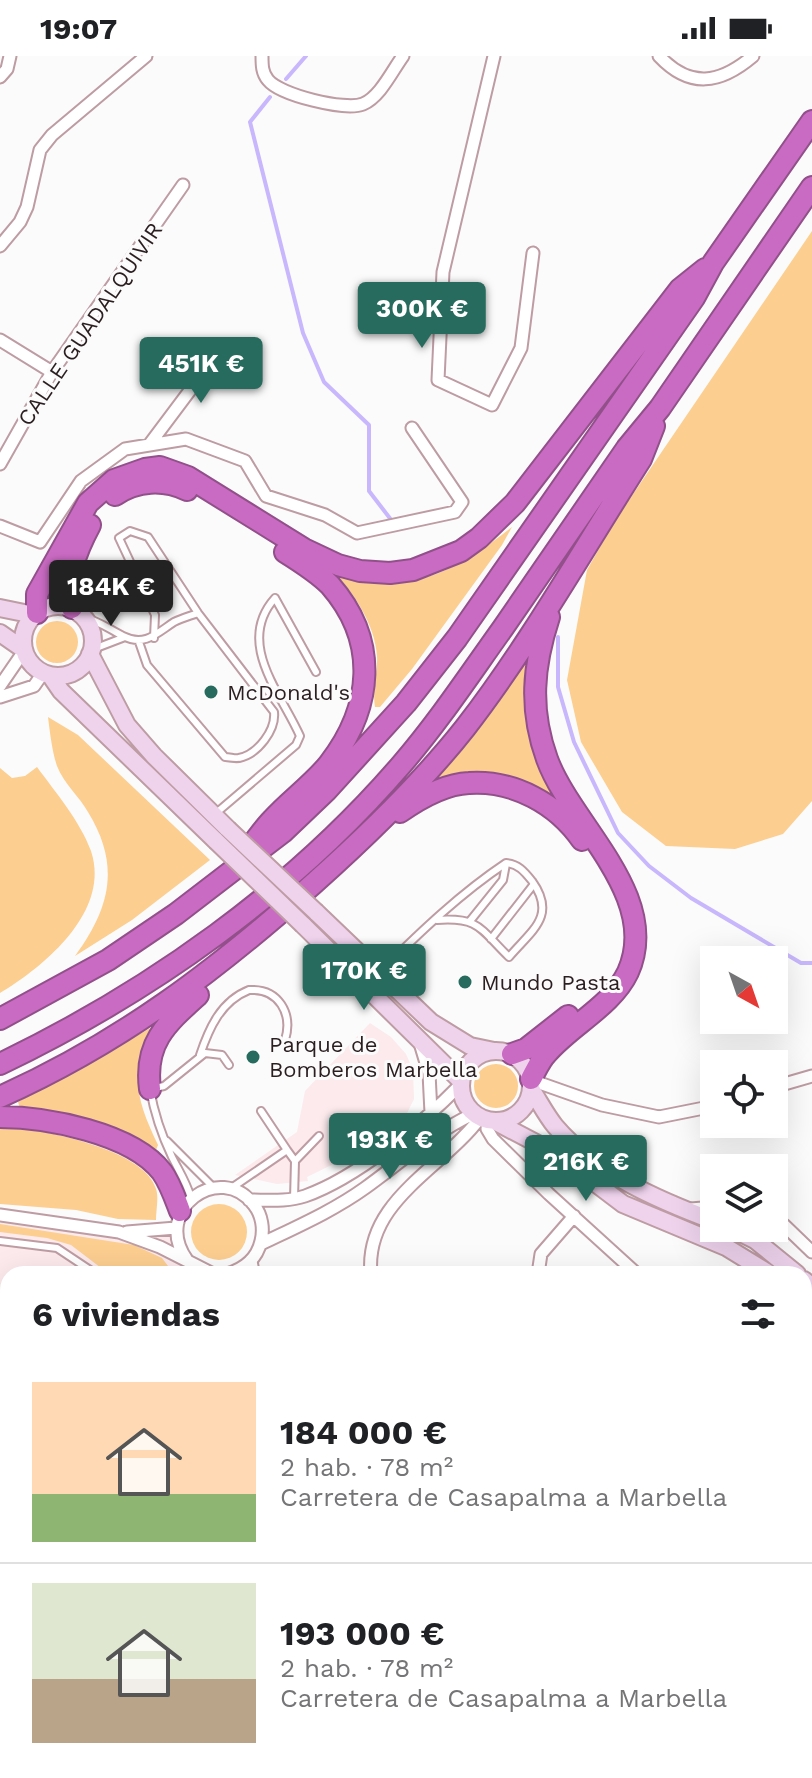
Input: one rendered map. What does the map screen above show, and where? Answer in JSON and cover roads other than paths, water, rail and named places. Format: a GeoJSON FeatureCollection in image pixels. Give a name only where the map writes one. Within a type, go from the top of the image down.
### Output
{"type":"FeatureCollection","features":[{"type":"Feature","properties":{"kind":"highway"},"geometry":{"type":"LineString","coordinates":[[0,1019],[108,960],[176,914],[283,832],[327,790],[406,703],[476,612],[694,298],[713,263],[812,121]]}},
{"type":"Feature","properties":{"kind":"highway"},"geometry":{"type":"LineString","coordinates":[[0,1064],[114,1003],[212,938],[311,856],[400,766],[441,717],[812,187]]}},
{"type":"Feature","properties":{"kind":"highway"},"geometry":{"type":"LineString","coordinates":[[35,614],[37,594],[88,503],[114,480],[145,469],[160,467],[188,477],[304,549],[338,565],[360,571],[390,573],[413,570],[461,551],[497,523],[515,503],[680,289],[713,263]]}},
{"type":"Feature","properties":{"kind":"highway"},"geometry":{"type":"LineString","coordinates":[[0,1097],[145,1020],[247,943],[377,827],[465,727],[504,673],[641,459],[660,408]]}},
{"type":"Feature","properties":{"kind":"highway"},"geometry":{"type":"LineString","coordinates":[[78,612],[68,589],[69,574],[97,512],[123,490],[137,485],[163,483],[192,493],[316,573],[328,584],[350,615],[358,632],[364,670],[362,704],[355,721],[328,765],[271,820],[233,870]]}},
{"type":"Feature","properties":{"kind":"highway"},"geometry":{"type":"LineString","coordinates":[[531,1082],[546,1053],[615,991],[627,973],[634,954],[635,923],[624,889],[548,760],[536,710],[536,665],[540,642],[558,589]]}},
{"type":"Feature","properties":{"kind":"highway"},"geometry":{"type":"LineString","coordinates":[[377,827],[409,805],[438,791],[469,783],[524,792],[548,804],[573,827],[615,892],[623,922],[623,949],[610,977],[594,995],[526,1049],[503,1052]]}},
{"type":"Feature","properties":{"kind":"highway"},"geometry":{"type":"LineString","coordinates":[[150,1089],[147,1067],[154,1042],[174,1017],[225,971],[247,943]]}},
{"type":"Feature","properties":{"kind":"highway"},"geometry":{"type":"LineString","coordinates":[[0,1117],[29,1118],[73,1127],[128,1146],[155,1164],[182,1213]]}},
{"type":"Feature","properties":{"kind":"main road"},"geometry":{"type":"LineString","coordinates":[[24,650],[25,628],[35,614],[54,606],[78,612],[92,635],[91,652],[84,664],[74,672],[47,674]]}},
{"type":"Feature","properties":{"kind":"main road"},"geometry":{"type":"LineString","coordinates":[[0,608],[35,614]]}},
{"type":"Feature","properties":{"kind":"main road"},"geometry":{"type":"LineString","coordinates":[[0,633],[24,650],[33,666],[47,674],[417,1036],[460,1083]]}},
{"type":"Feature","properties":{"kind":"main road"},"geometry":{"type":"LineString","coordinates":[[91,652],[127,725],[154,756],[379,972],[447,1034],[470,1046],[503,1052],[524,1064],[556,1128],[579,1147],[628,1184],[700,1216]]}},
{"type":"Feature","properties":{"kind":"main road"},"geometry":{"type":"LineString","coordinates":[[503,1052],[472,1060],[466,1066],[460,1083],[463,1101],[484,1119],[557,1154],[623,1204],[726,1247],[757,1266]]}},
{"type":"Feature","properties":{"kind":"main road"},"geometry":{"type":"LineString","coordinates":[[484,1119],[513,1117],[520,1112],[530,1098],[531,1082]]}},
{"type":"Feature","properties":{"kind":"main road"},"geometry":{"type":"LineString","coordinates":[[757,1242],[787,1266]]}},
{"type":"Feature","properties":{"kind":"street"},"geometry":{"type":"LineString","coordinates":[[0,77],[7,69],[10,56]]}},
{"type":"Feature","properties":{"kind":"street"},"geometry":{"type":"LineString","coordinates":[[0,246],[20,222],[27,207],[40,150],[52,135],[146,56]]}},
{"type":"Feature","properties":{"kind":"street"},"geometry":{"type":"LineString","coordinates":[[262,56],[263,72],[275,86],[286,92],[350,107],[366,104],[403,56]]}},
{"type":"Feature","properties":{"kind":"street"},"geometry":{"type":"LineString","coordinates":[[494,56],[443,272],[438,380],[492,405],[521,348],[533,253]]}},
{"type":"Feature","properties":{"kind":"street"},"geometry":{"type":"LineString","coordinates":[[659,56],[683,76],[700,79],[720,77],[753,56]]}},
{"type":"Feature","properties":{"kind":"street","name":"CALLE GUADALQUIVIR"},"geometry":{"type":"LineString","coordinates":[[0,464],[52,372],[183,185]]}},
{"type":"Feature","properties":{"kind":"street"},"geometry":{"type":"LineString","coordinates":[[0,340],[52,372]]}},
{"type":"Feature","properties":{"kind":"street"},"geometry":{"type":"LineString","coordinates":[[149,445],[224,345]]}},
{"type":"Feature","properties":{"kind":"street"},"geometry":{"type":"LineString","coordinates":[[0,526],[40,542],[81,481],[125,449],[186,439],[245,461],[266,496],[325,515],[357,533],[455,512],[462,502],[412,428]]}},
{"type":"Feature","properties":{"kind":"street"},"geometry":{"type":"LineString","coordinates":[[0,686],[24,650]]}},
{"type":"Feature","properties":{"kind":"street"},"geometry":{"type":"LineString","coordinates":[[0,697],[34,686],[47,674]]}},
{"type":"Feature","properties":{"kind":"street"},"geometry":{"type":"LineString","coordinates":[[417,1036],[429,1073],[431,1113]]}},
{"type":"Feature","properties":{"kind":"street"},"geometry":{"type":"LineString","coordinates":[[788,1083],[812,1076]]}},
{"type":"Feature","properties":{"kind":"street"},"geometry":{"type":"LineString","coordinates":[[531,1082],[602,1105],[659,1117],[700,1109]]}},
{"type":"Feature","properties":{"kind":"street"},"geometry":{"type":"LineString","coordinates":[[249,1200],[294,1199],[327,1186],[358,1168],[431,1113],[460,1083]]}},
{"type":"Feature","properties":{"kind":"street"},"geometry":{"type":"LineString","coordinates":[[484,1119],[493,1139],[628,1266]]}},
{"type":"Feature","properties":{"kind":"street"},"geometry":{"type":"LineString","coordinates":[[261,1244],[363,1190],[443,1130],[484,1119]]}},
{"type":"Feature","properties":{"kind":"street"},"geometry":{"type":"LineString","coordinates":[[370,1266],[369,1254],[377,1228],[407,1187],[484,1119]]}},
{"type":"Feature","properties":{"kind":"street"},"geometry":{"type":"LineString","coordinates":[[119,1232],[182,1213],[214,1188],[229,1189],[249,1200],[259,1213],[262,1225],[261,1244],[253,1258],[243,1266]]}},
{"type":"Feature","properties":{"kind":"street"},"geometry":{"type":"LineString","coordinates":[[684,1210],[700,1208]]}},
{"type":"Feature","properties":{"kind":"street"},"geometry":{"type":"LineString","coordinates":[[182,1213],[178,1243],[188,1266]]}},
{"type":"Feature","properties":{"kind":"street"},"geometry":{"type":"LineString","coordinates":[[0,1215],[119,1232],[188,1266]]}},
{"type":"Feature","properties":{"kind":"street"},"geometry":{"type":"LineString","coordinates":[[539,1266],[541,1254],[574,1216]]}},
{"type":"Feature","properties":{"kind":"street"},"geometry":{"type":"LineString","coordinates":[[788,1229],[812,1252]]}},
{"type":"Feature","properties":{"kind":"lane"},"geometry":{"type":"LineString","coordinates":[[139,642],[147,665],[225,757],[238,759],[259,746],[275,724],[274,712],[198,613],[148,537],[130,531],[119,538],[155,615],[154,638]]}},
{"type":"Feature","properties":{"kind":"lane"},"geometry":{"type":"LineString","coordinates":[[215,814],[296,745],[300,736],[276,694],[261,658],[258,633],[264,610],[275,598],[316,672]]}},
{"type":"Feature","properties":{"kind":"lane"},"geometry":{"type":"LineString","coordinates":[[78,612],[139,642],[154,638],[177,620],[198,613]]}},
{"type":"Feature","properties":{"kind":"lane"},"geometry":{"type":"LineString","coordinates":[[91,652],[125,637]]}},
{"type":"Feature","properties":{"kind":"lane"},"geometry":{"type":"LineString","coordinates":[[470,921],[503,880],[506,863]]}},
{"type":"Feature","properties":{"kind":"lane"},"geometry":{"type":"LineString","coordinates":[[379,972],[437,920],[506,863],[516,864],[534,884],[543,904],[541,918],[509,957],[470,921],[437,920]]}},
{"type":"Feature","properties":{"kind":"lane"},"geometry":{"type":"LineString","coordinates":[[491,939],[534,884]]}},
{"type":"Feature","properties":{"kind":"lane"},"geometry":{"type":"LineString","coordinates":[[182,1213],[188,1186],[170,1154],[154,1111],[150,1089],[164,1086],[200,1056],[213,1022],[222,1009],[249,990],[271,994],[284,1007],[288,1028],[285,1040]]}},
{"type":"Feature","properties":{"kind":"lane"},"geometry":{"type":"LineString","coordinates":[[200,1056],[217,1053],[229,1065]]}},
{"type":"Feature","properties":{"kind":"lane"},"geometry":{"type":"LineString","coordinates":[[261,1111],[295,1161],[294,1199]]}},
{"type":"Feature","properties":{"kind":"lane"},"geometry":{"type":"LineString","coordinates":[[295,1161],[319,1136]]}},
{"type":"Feature","properties":{"kind":"lane"},"geometry":{"type":"LineString","coordinates":[[167,1141],[214,1188]]}},
{"type":"Feature","properties":{"kind":"lane"},"geometry":{"type":"LineString","coordinates":[[229,1189],[287,1150]]}},
{"type":"Feature","properties":{"kind":"lane"},"geometry":{"type":"LineString","coordinates":[[0,1241],[57,1248],[84,1266]]}},
{"type":"Feature","properties":{"kind":"lane"},"geometry":{"type":"LineString","coordinates":[[253,1258],[254,1266]]}},
{"type":"Feature","properties":{"kind":"waterway"},"geometry":{"type":"LineString","coordinates":[[286,79],[306,56]]}},
{"type":"Feature","properties":{"kind":"waterway"},"geometry":{"type":"LineString","coordinates":[[270,97],[250,122],[303,333],[324,382],[369,425],[369,491],[392,521]]}},
{"type":"Feature","properties":{"kind":"waterway"},"geometry":{"type":"LineString","coordinates":[[558,637],[558,687],[574,742],[618,833],[649,866],[691,898],[801,963],[812,963]]}},
{"type":"Feature","properties":{"kind":"place","name":"McDonald's"},"geometry":{"type":"Point","coordinates":[211,692]}},
{"type":"Feature","properties":{"kind":"place","name":"Mundo Pasta"},"geometry":{"type":"Point","coordinates":[465,982]}},
{"type":"Feature","properties":{"kind":"place","name":"Parque de Bomberos Marbella"},"geometry":{"type":"Point","coordinates":[253,1057]}}]}
